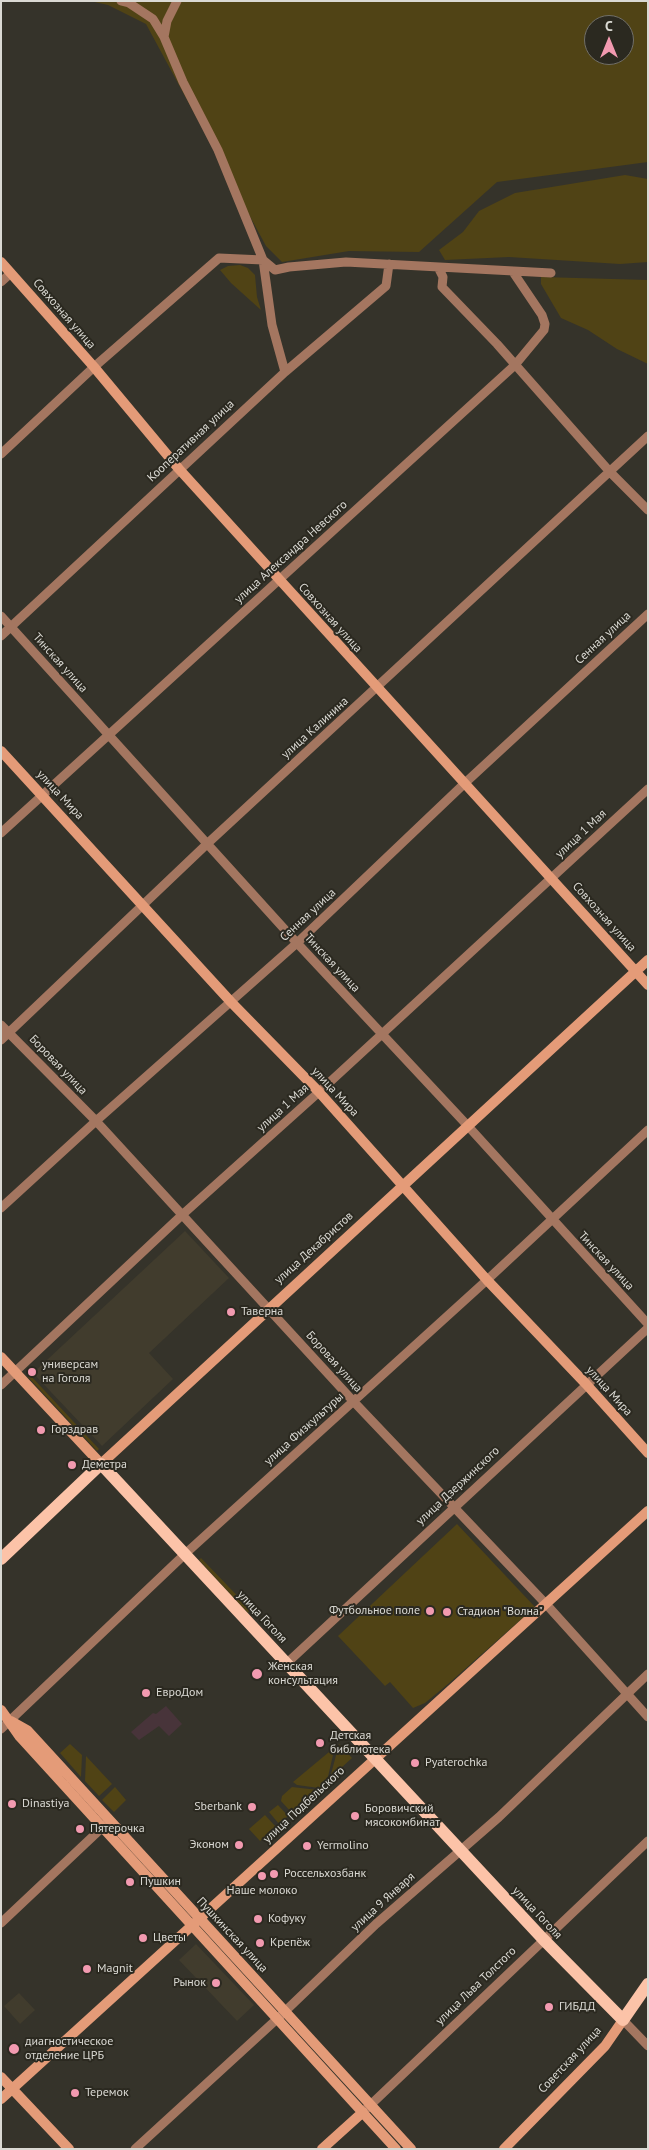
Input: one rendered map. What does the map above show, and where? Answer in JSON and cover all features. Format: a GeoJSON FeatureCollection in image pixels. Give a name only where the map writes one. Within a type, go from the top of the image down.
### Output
{"type":"FeatureCollection","features":[{"type":"Feature","properties":{"kind":"main road","name":"Совхозная улица"},"geometry":{"type":"LineString","coordinates":[[1,262],[94,367],[179,469],[648,985]]}},
{"type":"Feature","properties":{"kind":"main road","name":"улица Мира"},"geometry":{"type":"LineString","coordinates":[[1,751],[231,1002],[319,1092],[487,1280],[586,1384],[648,1453]]}},
{"type":"Feature","properties":{"kind":"main road","name":"улица Декабристов"},"geometry":{"type":"LineString","coordinates":[[1,1559],[269,1308],[648,960]]}},
{"type":"Feature","properties":{"kind":"main road","name":"улица Гоголя"},"geometry":{"type":"LineString","coordinates":[[1,1358],[543,1939],[623,2020]]}},
{"type":"Feature","properties":{"kind":"main road","name":"улица Подбельского"},"geometry":{"type":"LineString","coordinates":[[1,2100],[648,1511]]}},
{"type":"Feature","properties":{"kind":"main road","name":"Пушкинская улица"},"geometry":{"type":"LineString","coordinates":[[1,1710],[10,1721],[27,1730],[106,1824],[195,1922],[366,2108],[410,2149]]}},
{"type":"Feature","properties":{"kind":"main road","name":"Советская улица"},"geometry":{"type":"LineString","coordinates":[[504,2149],[605,2046],[648,1984]]}},
{"type":"Feature","properties":{"kind":"main road"},"geometry":{"type":"LineString","coordinates":[[1,2077],[69,2149]]}},
{"type":"Feature","properties":{"kind":"main road","name":"Пушкинская улица"},"geometry":{"type":"LineString","coordinates":[[366,2108],[396,2149]]}},
{"type":"Feature","properties":{"kind":"main road","name":"улица Льва Толстого"},"geometry":{"type":"LineString","coordinates":[[322,2149],[366,2108]]}},
{"type":"Feature","properties":{"kind":"street"},"geometry":{"type":"LineString","coordinates":[[121,1],[129,3],[153,19],[164,37],[183,82],[218,150],[263,260],[272,325],[285,372]]}},
{"type":"Feature","properties":{"kind":"street"},"geometry":{"type":"LineString","coordinates":[[164,37],[167,21],[177,1]]}},
{"type":"Feature","properties":{"kind":"street"},"geometry":{"type":"LineString","coordinates":[[153,19],[167,21]]}},
{"type":"Feature","properties":{"kind":"street"},"geometry":{"type":"LineString","coordinates":[[1,454],[94,367],[219,258],[263,260],[275,270]]}},
{"type":"Feature","properties":{"kind":"street"},"geometry":{"type":"LineString","coordinates":[[266,278],[275,270],[289,267],[346,262],[551,273]]}},
{"type":"Feature","properties":{"kind":"street","name":"Кооперативная улица"},"geometry":{"type":"LineString","coordinates":[[1,636],[285,372],[334,328],[386,286],[389,264]]}},
{"type":"Feature","properties":{"kind":"street"},"geometry":{"type":"LineString","coordinates":[[438,267],[443,277],[442,288],[498,344],[610,472],[648,510]]}},
{"type":"Feature","properties":{"kind":"street","name":"улица Александра Невского"},"geometry":{"type":"LineString","coordinates":[[1,834],[515,365],[544,330],[545,324],[542,315],[513,272]]}},
{"type":"Feature","properties":{"kind":"street"},"geometry":{"type":"LineString","coordinates":[[1,282],[11,273]]}},
{"type":"Feature","properties":{"kind":"street","name":"улица Калинина"},"geometry":{"type":"LineString","coordinates":[[1,1040],[208,843],[648,436]]}},
{"type":"Feature","properties":{"kind":"street","name":"Сенная улица"},"geometry":{"type":"LineString","coordinates":[[1,1208],[297,943],[648,614]]}},
{"type":"Feature","properties":{"kind":"street","name":"Тинская улица"},"geometry":{"type":"LineString","coordinates":[[1,616],[108,736],[208,843],[381,1035],[467,1125],[648,1326]]}},
{"type":"Feature","properties":{"kind":"street","name":"улица 1 Мая"},"geometry":{"type":"LineString","coordinates":[[1,1385],[182,1216],[648,789]]}},
{"type":"Feature","properties":{"kind":"street","name":"Боровая улица"},"geometry":{"type":"LineString","coordinates":[[1,1025],[96,1121],[354,1402],[546,1604],[648,1716]]}},
{"type":"Feature","properties":{"kind":"street","name":"улица Физкультуры"},"geometry":{"type":"LineString","coordinates":[[1,1729],[185,1554],[354,1402],[648,1130]]}},
{"type":"Feature","properties":{"kind":"street","name":"улица Дзержинского"},"geometry":{"type":"LineString","coordinates":[[286,1663],[648,1326]]}},
{"type":"Feature","properties":{"kind":"street","name":"улица 9 Января"},"geometry":{"type":"LineString","coordinates":[[135,2149],[281,2015],[376,1924],[499,1817],[648,1674]]}},
{"type":"Feature","properties":{"kind":"street"},"geometry":{"type":"LineString","coordinates":[[1,1923],[106,1824]]}},
{"type":"Feature","properties":{"kind":"street","name":"улица Льва Толстого"},"geometry":{"type":"LineString","coordinates":[[366,2108],[648,1841]]}},
{"type":"Feature","properties":{"kind":"street","name":"улица Гоголя"},"geometry":{"type":"LineString","coordinates":[[623,2020],[648,2046]]}},
{"type":"Feature","properties":{"kind":"shaded area"},"geometry":{"type":"Polygon","coordinates":[[[90,1],[648,1],[648,162],[497,182],[419,252],[349,251],[282,262],[266,246],[146,24],[108,5],[90,1]]]}},
{"type":"Feature","properties":{"kind":"shaded area"},"geometry":{"type":"Polygon","coordinates":[[[625,175],[648,179],[648,262],[620,264],[509,257],[445,260],[439,250],[463,232],[479,211],[515,193],[625,175]]]}},
{"type":"Feature","properties":{"kind":"shaded area"},"geometry":{"type":"Polygon","coordinates":[[[240,265],[248,268],[255,275],[257,297],[261,310],[231,283],[220,270],[228,266],[240,265]]]}},
{"type":"Feature","properties":{"kind":"shaded area"},"geometry":{"type":"Polygon","coordinates":[[[541,277],[648,280],[648,364],[617,349],[588,330],[561,318],[541,284],[541,277]]]}},
{"type":"Feature","properties":{"kind":"shaded area"},"geometry":{"type":"Polygon","coordinates":[[[185,1231],[229,1278],[149,1353],[173,1379],[102,1446],[33,1373],[185,1231]]]}},
{"type":"Feature","properties":{"kind":"shaded area"},"geometry":{"type":"Polygon","coordinates":[[[30,1375],[99,1449],[97,1451],[28,1377],[30,1375]]]}},
{"type":"Feature","properties":{"kind":"shaded area","name":"Стадион \"Волна\""},"geometry":{"type":"Polygon","coordinates":[[[457,1524],[535,1607],[448,1684],[425,1703],[413,1708],[390,1682],[385,1686],[338,1636],[457,1524]]]}},
{"type":"Feature","properties":{"kind":"shaded area"},"geometry":{"type":"Polygon","coordinates":[[[201,1558],[250,1609],[248,1613],[199,1560],[201,1558]]]}},
{"type":"Feature","properties":{"kind":"shaded area"},"geometry":{"type":"Polygon","coordinates":[[[166,1706],[182,1724],[169,1736],[159,1726],[139,1740],[131,1732],[153,1713],[156,1714],[166,1706]]]}},
{"type":"Feature","properties":{"kind":"shaded area"},"geometry":{"type":"Polygon","coordinates":[[[70,1744],[82,1755],[81,1777],[60,1753],[70,1744]]]}},
{"type":"Feature","properties":{"kind":"shaded area"},"geometry":{"type":"Polygon","coordinates":[[[339,1744],[352,1758],[330,1778],[339,1744]]]}},
{"type":"Feature","properties":{"kind":"shaded area"},"geometry":{"type":"Polygon","coordinates":[[[329,1752],[333,1755],[327,1781],[319,1788],[297,1785],[293,1782],[329,1752]]]}},
{"type":"Feature","properties":{"kind":"shaded area"},"geometry":{"type":"Polygon","coordinates":[[[86,1756],[112,1784],[99,1796],[85,1781],[86,1756]]]}},
{"type":"Feature","properties":{"kind":"shaded area"},"geometry":{"type":"Polygon","coordinates":[[[115,1787],[126,1800],[114,1812],[102,1800],[115,1787]]]}},
{"type":"Feature","properties":{"kind":"shaded area"},"geometry":{"type":"Polygon","coordinates":[[[292,1787],[318,1790],[292,1813],[281,1801],[282,1796],[292,1787]]]}},
{"type":"Feature","properties":{"kind":"shaded area"},"geometry":{"type":"Polygon","coordinates":[[[278,1805],[288,1816],[279,1824],[269,1812],[278,1805]]]}},
{"type":"Feature","properties":{"kind":"shaded area"},"geometry":{"type":"Polygon","coordinates":[[[265,1815],[276,1827],[260,1841],[249,1829],[265,1815]]]}},
{"type":"Feature","properties":{"kind":"shaded area","name":"Рынок"},"geometry":{"type":"Polygon","coordinates":[[[196,1944],[254,2005],[237,2021],[179,1960],[196,1944]]]}},
{"type":"Feature","properties":{"kind":"shaded area"},"geometry":{"type":"Polygon","coordinates":[[[19,1993],[35,2010],[20,2024],[4,2006],[19,1993]]]}},
{"type":"Feature","properties":{"kind":"place","name":"Таверна"},"geometry":{"type":"Point","coordinates":[231,1312]}},
{"type":"Feature","properties":{"kind":"place","name":"универсам на Гоголя"},"geometry":{"type":"Point","coordinates":[32,1372]}},
{"type":"Feature","properties":{"kind":"place","name":"Горздрав"},"geometry":{"type":"Point","coordinates":[41,1430]}},
{"type":"Feature","properties":{"kind":"place","name":"Деметра"},"geometry":{"type":"Point","coordinates":[72,1465]}},
{"type":"Feature","properties":{"kind":"place","name":"Футбольное поле"},"geometry":{"type":"Point","coordinates":[430,1611]}},
{"type":"Feature","properties":{"kind":"place","name":"Стадион \"Волна\""},"geometry":{"type":"Point","coordinates":[447,1612]}},
{"type":"Feature","properties":{"kind":"place","name":"Женская консультация"},"geometry":{"type":"Point","coordinates":[257,1674]}},
{"type":"Feature","properties":{"kind":"place","name":"ЕвроДом"},"geometry":{"type":"Point","coordinates":[146,1693]}},
{"type":"Feature","properties":{"kind":"place","name":"Детская библиотека"},"geometry":{"type":"Point","coordinates":[320,1743]}},
{"type":"Feature","properties":{"kind":"place","name":"Pyaterochka"},"geometry":{"type":"Point","coordinates":[415,1763]}},
{"type":"Feature","properties":{"kind":"place","name":"Dinastiya"},"geometry":{"type":"Point","coordinates":[12,1804]}},
{"type":"Feature","properties":{"kind":"place","name":"Sberbank"},"geometry":{"type":"Point","coordinates":[252,1807]}},
{"type":"Feature","properties":{"kind":"place","name":"Боровичский мясокомбинат"},"geometry":{"type":"Point","coordinates":[355,1816]}},
{"type":"Feature","properties":{"kind":"place","name":"Пятерочка"},"geometry":{"type":"Point","coordinates":[80,1829]}},
{"type":"Feature","properties":{"kind":"place","name":"Эконом"},"geometry":{"type":"Point","coordinates":[239,1845]}},
{"type":"Feature","properties":{"kind":"place","name":"Yermolino"},"geometry":{"type":"Point","coordinates":[307,1846]}},
{"type":"Feature","properties":{"kind":"place","name":"Россельхозбанк"},"geometry":{"type":"Point","coordinates":[274,1874]}},
{"type":"Feature","properties":{"kind":"place","name":"Наше молоко"},"geometry":{"type":"Point","coordinates":[262,1876]}},
{"type":"Feature","properties":{"kind":"place","name":"Пушкин"},"geometry":{"type":"Point","coordinates":[130,1882]}},
{"type":"Feature","properties":{"kind":"place","name":"Кофуку"},"geometry":{"type":"Point","coordinates":[258,1919]}},
{"type":"Feature","properties":{"kind":"place","name":"Цветы"},"geometry":{"type":"Point","coordinates":[143,1938]}},
{"type":"Feature","properties":{"kind":"place","name":"Крепёж"},"geometry":{"type":"Point","coordinates":[260,1943]}},
{"type":"Feature","properties":{"kind":"place","name":"Magnit"},"geometry":{"type":"Point","coordinates":[87,1969]}},
{"type":"Feature","properties":{"kind":"place","name":"Рынок"},"geometry":{"type":"Point","coordinates":[216,1983]}},
{"type":"Feature","properties":{"kind":"place","name":"ГИБДД"},"geometry":{"type":"Point","coordinates":[549,2007]}},
{"type":"Feature","properties":{"kind":"place","name":"диагностическое отделение ЦРБ"},"geometry":{"type":"Point","coordinates":[14,2049]}},
{"type":"Feature","properties":{"kind":"place","name":"Теремок"},"geometry":{"type":"Point","coordinates":[75,2093]}}]}
